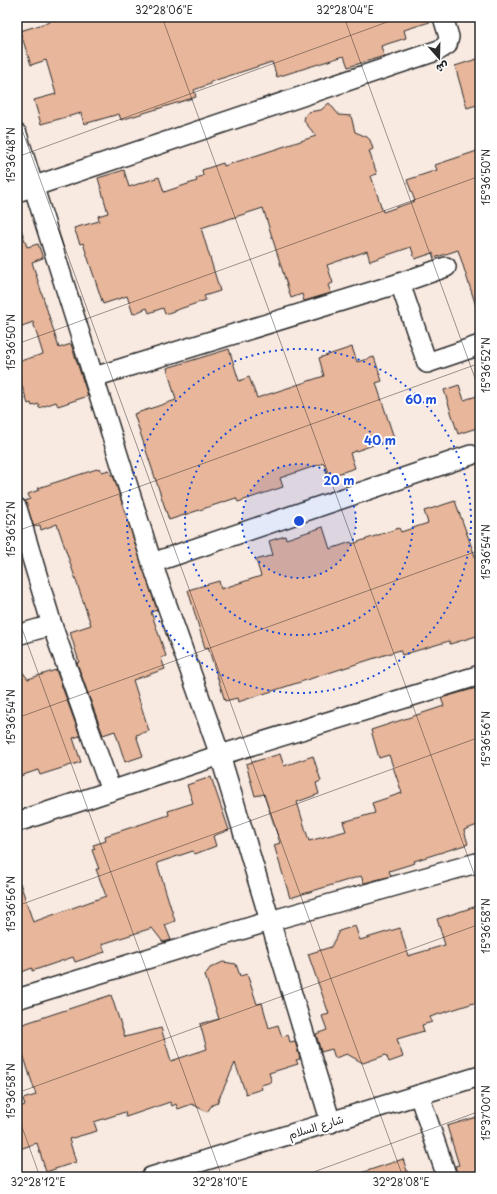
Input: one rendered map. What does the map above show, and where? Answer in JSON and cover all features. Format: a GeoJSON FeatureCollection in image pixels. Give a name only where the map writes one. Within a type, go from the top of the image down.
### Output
{"type":"FeatureCollection","features":[{"type":"Feature","properties":{"kind":"street"},"geometry":{"type":"LineString","coordinates":[[25,190],[439,50],[447,45],[449,37],[443,17]]}},
{"type":"Feature","properties":{"kind":"street"},"geometry":{"type":"LineString","coordinates":[[17,134],[25,190],[94,376],[152,563],[220,755],[331,1123]]}},
{"type":"Feature","properties":{"kind":"street"},"geometry":{"type":"LineString","coordinates":[[94,376],[400,283],[446,267]]}},
{"type":"Feature","properties":{"kind":"street"},"geometry":{"type":"LineString","coordinates":[[400,283],[427,363],[480,345]]}},
{"type":"Feature","properties":{"kind":"street"},"geometry":{"type":"LineString","coordinates":[[152,563],[471,455]]}},
{"type":"Feature","properties":{"kind":"street"},"geometry":{"type":"LineString","coordinates":[[17,508],[52,625],[111,791]]}},
{"type":"Feature","properties":{"kind":"street"},"geometry":{"type":"LineString","coordinates":[[17,635],[52,625]]}},
{"type":"Feature","properties":{"kind":"street"},"geometry":{"type":"LineString","coordinates":[[17,822],[220,755],[480,675]]}},
{"type":"Feature","properties":{"kind":"street"},"geometry":{"type":"LineString","coordinates":[[17,999],[270,921],[480,862]]}},
{"type":"Feature","properties":{"kind":"street","name":"شارع السلام"},"geometry":{"type":"LineString","coordinates":[[152,1177],[480,1076]]}},
{"type":"Feature","properties":{"kind":"street"},"geometry":{"type":"LineString","coordinates":[[419,1095],[447,1177]]}},
{"type":"Feature","properties":{"kind":"building"},"geometry":{"type":"Polygon","coordinates":[[[49,17],[432,17],[433,21],[404,30],[406,38],[381,46],[384,56],[348,67],[344,56],[277,77],[272,62],[210,82],[210,84],[194,90],[196,97],[121,120],[119,114],[84,124],[81,113],[41,124],[34,100],[56,94],[46,60],[31,65],[20,31],[50,22],[49,17]]]}},
{"type":"Feature","properties":{"kind":"building"},"geometry":{"type":"Polygon","coordinates":[[[480,58],[480,104],[467,108],[455,66],[480,58]]]}},
{"type":"Feature","properties":{"kind":"building"},"geometry":{"type":"Polygon","coordinates":[[[329,103],[339,115],[351,116],[355,132],[367,137],[370,140],[373,149],[369,151],[377,174],[371,176],[383,212],[415,201],[407,180],[437,170],[435,165],[480,150],[480,308],[477,309],[458,250],[434,258],[433,253],[415,259],[411,247],[370,261],[367,251],[327,265],[333,283],[328,285],[331,293],[304,301],[302,294],[291,298],[263,208],[201,228],[220,291],[204,296],[206,300],[165,314],[163,308],[149,313],[147,308],[133,314],[127,296],[103,304],[83,243],[80,244],[74,228],[99,221],[98,216],[108,213],[98,178],[124,170],[129,187],[159,177],[164,192],[197,181],[196,178],[203,176],[202,170],[223,163],[224,166],[316,136],[304,121],[305,116],[308,112],[321,110],[329,103]]]}},
{"type":"Feature","properties":{"kind":"building"},"geometry":{"type":"Polygon","coordinates":[[[20,226],[27,247],[38,244],[43,258],[32,262],[59,348],[71,344],[88,396],[58,406],[56,402],[39,408],[39,404],[32,406],[31,403],[28,404],[17,371],[17,362],[43,354],[33,322],[17,328],[17,227],[20,226]]]}},
{"type":"Feature","properties":{"kind":"building"},"geometry":{"type":"Polygon","coordinates":[[[352,347],[357,362],[374,357],[382,381],[376,383],[394,438],[350,453],[355,468],[328,477],[324,463],[280,478],[283,487],[238,502],[236,498],[169,520],[134,414],[176,400],[167,368],[229,349],[239,381],[249,377],[257,398],[324,376],[319,358],[352,347]]]}},
{"type":"Feature","properties":{"kind":"building"},"geometry":{"type":"Polygon","coordinates":[[[459,385],[464,400],[480,395],[480,427],[458,434],[444,390],[459,385]]]}},
{"type":"Feature","properties":{"kind":"building"},"geometry":{"type":"Polygon","coordinates":[[[100,468],[102,472],[109,470],[111,475],[113,475],[157,610],[151,612],[166,656],[161,658],[165,669],[133,680],[149,731],[136,735],[143,756],[125,762],[115,731],[103,735],[77,663],[79,662],[70,632],[91,625],[57,524],[41,530],[40,525],[34,527],[25,501],[30,499],[28,494],[39,490],[38,488],[100,468]]]}},
{"type":"Feature","properties":{"kind":"building"},"geometry":{"type":"Polygon","coordinates":[[[455,501],[480,570],[480,635],[450,644],[449,641],[402,655],[400,650],[238,702],[237,698],[225,701],[208,647],[205,648],[188,590],[219,581],[221,589],[261,576],[256,560],[273,555],[269,541],[285,536],[286,539],[323,527],[330,549],[351,542],[352,544],[399,528],[401,532],[428,523],[424,511],[455,501]]]}},
{"type":"Feature","properties":{"kind":"building"},"geometry":{"type":"Polygon","coordinates":[[[17,665],[28,679],[56,670],[80,736],[73,738],[81,762],[40,775],[38,770],[17,777],[17,665]]]}},
{"type":"Feature","properties":{"kind":"building"},"geometry":{"type":"Polygon","coordinates":[[[480,687],[480,824],[464,830],[468,844],[414,861],[415,863],[389,871],[391,876],[364,883],[361,876],[290,898],[274,845],[280,843],[264,794],[255,796],[246,764],[280,754],[284,766],[313,756],[321,781],[316,783],[319,794],[297,802],[309,841],[346,831],[343,822],[375,813],[372,803],[402,793],[389,755],[379,758],[371,730],[444,706],[441,698],[480,687]]]}},
{"type":"Feature","properties":{"kind":"building"},"geometry":{"type":"Polygon","coordinates":[[[211,777],[229,830],[213,836],[216,846],[195,854],[193,851],[157,863],[175,921],[165,925],[171,940],[163,942],[152,928],[102,944],[105,952],[75,962],[73,957],[32,971],[32,968],[17,974],[17,883],[20,883],[33,922],[106,896],[96,869],[99,869],[92,850],[95,849],[93,845],[106,841],[105,836],[169,815],[168,811],[193,803],[187,785],[211,777]]]}},
{"type":"Feature","properties":{"kind":"building"},"geometry":{"type":"Polygon","coordinates":[[[480,905],[480,1001],[430,1017],[432,1022],[422,1025],[424,1031],[397,1039],[403,1057],[389,1062],[386,1055],[363,1063],[347,1054],[335,1058],[332,1049],[321,1052],[316,1034],[327,1030],[322,1016],[329,1014],[308,954],[331,947],[339,931],[355,926],[360,940],[400,928],[408,956],[445,945],[437,919],[480,905]]]}},
{"type":"Feature","properties":{"kind":"building"},"geometry":{"type":"Polygon","coordinates":[[[223,962],[236,964],[240,976],[247,974],[257,1004],[262,1003],[269,1028],[278,1025],[282,1037],[288,1035],[290,1042],[295,1041],[300,1059],[296,1060],[298,1064],[269,1073],[272,1082],[261,1085],[262,1089],[246,1094],[235,1063],[217,1103],[212,1105],[207,1112],[192,1104],[178,1109],[176,1104],[172,1106],[170,1102],[126,1117],[125,1112],[94,1122],[97,1131],[69,1139],[76,1162],[46,1172],[37,1143],[17,1150],[17,1108],[25,1105],[23,1099],[36,1095],[17,1035],[17,1026],[111,995],[125,1037],[161,1028],[171,1061],[207,1049],[200,1024],[219,1019],[205,975],[210,968],[223,962]]]}},
{"type":"Feature","properties":{"kind":"building"},"geometry":{"type":"Polygon","coordinates":[[[480,1116],[480,1177],[458,1177],[455,1166],[459,1165],[447,1126],[480,1116]]]}},
{"type":"Feature","properties":{"kind":"building"},"geometry":{"type":"Polygon","coordinates":[[[403,1159],[409,1177],[359,1177],[358,1174],[403,1159]]]}}]}
